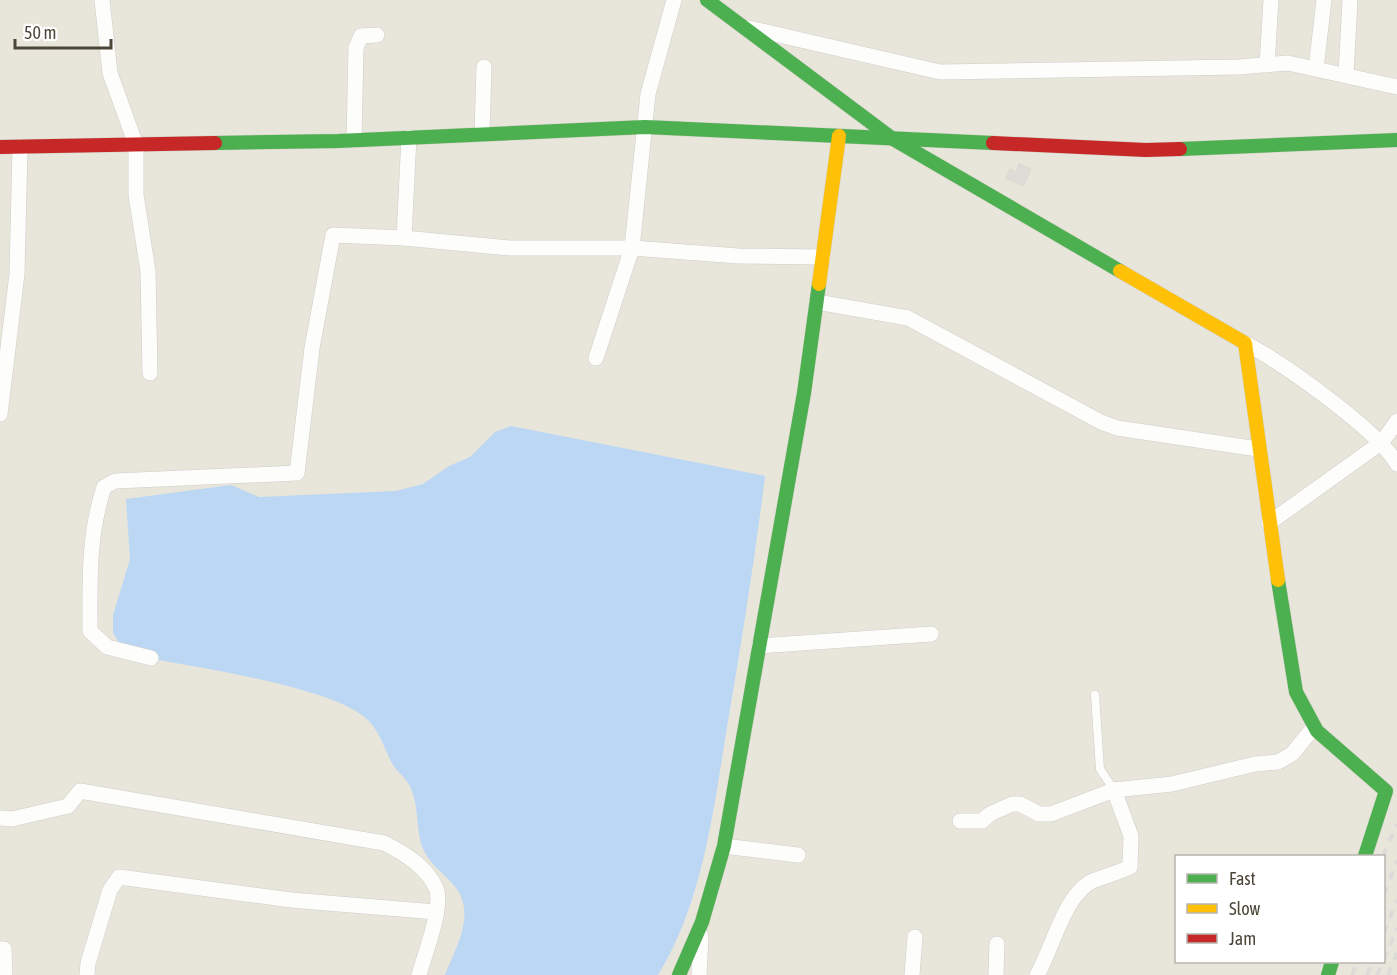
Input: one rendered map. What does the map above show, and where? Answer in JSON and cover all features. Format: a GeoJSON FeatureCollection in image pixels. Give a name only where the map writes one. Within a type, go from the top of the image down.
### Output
{"type":"FeatureCollection","features":[{"type":"Feature","properties":{"kind":"street"},"geometry":{"type":"LineString","coordinates":[[102,0],[110,73],[136,145],[136,195],[148,271],[150,373]]}},
{"type":"Feature","properties":{"kind":"street"},"geometry":{"type":"LineString","coordinates":[[596,358],[632,248],[648,94],[674,0]]}},
{"type":"Feature","properties":{"kind":"street"},"geometry":{"type":"LineString","coordinates":[[1267,65],[1271,0]]}},
{"type":"Feature","properties":{"kind":"street"},"geometry":{"type":"LineString","coordinates":[[1316,69],[1324,0]]}},
{"type":"Feature","properties":{"kind":"street"},"geometry":{"type":"LineString","coordinates":[[1346,75],[1350,0]]}},
{"type":"Feature","properties":{"kind":"street"},"geometry":{"type":"LineString","coordinates":[[714,2],[738,25],[893,139],[1280,363],[1382,442],[1397,464]]}},
{"type":"Feature","properties":{"kind":"street"},"geometry":{"type":"LineString","coordinates":[[738,25],[940,72],[1288,63],[1397,87]]}},
{"type":"Feature","properties":{"kind":"street"},"geometry":{"type":"LineString","coordinates":[[354,140],[358,40],[361,36],[377,35]]}},
{"type":"Feature","properties":{"kind":"street"},"geometry":{"type":"LineString","coordinates":[[482,134],[484,67]]}},
{"type":"Feature","properties":{"kind":"street"},"geometry":{"type":"LineString","coordinates":[[0,147],[354,140],[645,127],[1146,150],[1397,140]]}},
{"type":"Feature","properties":{"kind":"street"},"geometry":{"type":"LineString","coordinates":[[679,975],[702,922],[724,846],[804,393],[839,136]]}},
{"type":"Feature","properties":{"kind":"street"},"geometry":{"type":"LineString","coordinates":[[404,238],[409,137]]}},
{"type":"Feature","properties":{"kind":"street"},"geometry":{"type":"LineString","coordinates":[[0,414],[17,274],[20,147]]}},
{"type":"Feature","properties":{"kind":"street"},"geometry":{"type":"LineString","coordinates":[[151,658],[107,647],[90,631],[90,561],[94,518],[104,488],[115,482],[297,473],[312,348],[333,235],[404,238],[509,248],[632,248],[738,256],[823,257]]}},
{"type":"Feature","properties":{"kind":"street"},"geometry":{"type":"LineString","coordinates":[[817,302],[908,318],[1101,422],[1117,428],[1258,449]]}},
{"type":"Feature","properties":{"kind":"street"},"geometry":{"type":"LineString","coordinates":[[1245,343],[1258,449],[1296,693],[1314,727],[1386,791],[1365,855]]}},
{"type":"Feature","properties":{"kind":"street"},"geometry":{"type":"LineString","coordinates":[[1269,523],[1382,442],[1397,421]]}},
{"type":"Feature","properties":{"kind":"street"},"geometry":{"type":"LineString","coordinates":[[759,646],[931,634]]}},
{"type":"Feature","properties":{"kind":"street"},"geometry":{"type":"LineString","coordinates":[[960,821],[982,821],[990,814],[1012,804],[1020,804],[1039,814],[1051,814],[1114,790],[1172,784],[1255,764],[1278,762],[1292,754],[1314,727]]}},
{"type":"Feature","properties":{"kind":"street"},"geometry":{"type":"LineString","coordinates":[[1037,975],[1073,897],[1094,880],[1106,878],[1130,867],[1131,836],[1114,790]]}},
{"type":"Feature","properties":{"kind":"street"},"geometry":{"type":"LineString","coordinates":[[0,818],[12,819],[68,806],[80,791],[384,843],[409,855],[436,889],[436,912],[419,975]]}},
{"type":"Feature","properties":{"kind":"street"},"geometry":{"type":"LineString","coordinates":[[724,846],[798,855]]}},
{"type":"Feature","properties":{"kind":"street"},"geometry":{"type":"LineString","coordinates":[[87,975],[110,890],[119,877],[291,900],[436,912]]}},
{"type":"Feature","properties":{"kind":"street"},"geometry":{"type":"LineString","coordinates":[[699,975],[702,922]]}},
{"type":"Feature","properties":{"kind":"street"},"geometry":{"type":"LineString","coordinates":[[912,975],[915,937]]}},
{"type":"Feature","properties":{"kind":"street"},"geometry":{"type":"LineString","coordinates":[[997,944],[997,975]]}},
{"type":"Feature","properties":{"kind":"street"},"geometry":{"type":"LineString","coordinates":[[0,949],[4,949],[5,975]]}},
{"type":"Feature","properties":{"kind":"lane"},"geometry":{"type":"LineString","coordinates":[[1095,695],[1100,769],[1114,790]]}},
{"type":"Feature","properties":{"kind":"shaded area"},"geometry":{"type":"Polygon","coordinates":[[[0,0],[1397,0],[1397,975],[0,975],[0,0]]]}},
{"type":"Feature","properties":{"kind":"water"},"geometry":{"type":"Polygon","coordinates":[[[511,426],[765,476],[718,786],[705,852],[686,916],[674,946],[658,975],[445,975],[463,928],[464,905],[452,883],[432,863],[423,849],[412,791],[396,770],[380,737],[369,721],[351,708],[291,687],[126,654],[113,633],[113,615],[130,559],[126,499],[231,485],[259,497],[396,491],[423,484],[449,466],[470,457],[495,432],[511,426]]]}},
{"type":"Feature","properties":{"kind":"building"},"geometry":{"type":"Polygon","coordinates":[[[1019,164],[1031,169],[1023,186],[1006,178],[1010,169],[1016,172],[1019,164]]]}},
{"type":"Feature","properties":{"kind":"railway"},"geometry":{"type":"LineString","coordinates":[[1383,855],[1397,824]]}},
{"type":"Feature","properties":{"kind":"railway"},"geometry":{"type":"LineString","coordinates":[[1385,891],[1397,860]]}},
{"type":"Feature","properties":{"kind":"railway"},"geometry":{"type":"LineString","coordinates":[[1385,930],[1397,900]]}},
{"type":"Feature","properties":{"kind":"railway"},"geometry":{"type":"LineString","coordinates":[[1385,958],[1397,928]]}},
{"type":"Feature","properties":{"kind":"railway"},"geometry":{"type":"LineString","coordinates":[[1388,975],[1397,953]]}},
{"type":"Feature","properties":{"kind":"railway"},"geometry":{"type":"LineString","coordinates":[[1352,975],[1357,963]]}},
{"type":"Feature","properties":{"kind":"railway"},"geometry":{"type":"LineString","coordinates":[[1367,975],[1372,963]]}},
{"type":"Feature","properties":{"kind":"railway"},"geometry":{"type":"LineString","coordinates":[[1377,975],[1383,963]]}},
{"type":"Feature","properties":{"kind":"traffic: fast"},"geometry":{"type":"LineString","coordinates":[[707,0],[893,139],[1120,271]]}},
{"type":"Feature","properties":{"kind":"traffic: fast"},"geometry":{"type":"LineString","coordinates":[[215,143],[338,141],[645,127],[993,143]]}},
{"type":"Feature","properties":{"kind":"traffic: fast"},"geometry":{"type":"LineString","coordinates":[[1180,149],[1397,140]]}},
{"type":"Feature","properties":{"kind":"traffic: fast"},"geometry":{"type":"LineString","coordinates":[[679,975],[702,922],[724,846],[804,393],[819,284]]}},
{"type":"Feature","properties":{"kind":"traffic: fast"},"geometry":{"type":"LineString","coordinates":[[1278,580],[1296,692],[1317,731],[1386,791],[1365,855]]}},
{"type":"Feature","properties":{"kind":"traffic: fast"},"geometry":{"type":"LineString","coordinates":[[1328,975],[1332,963]]}},
{"type":"Feature","properties":{"kind":"traffic: slow"},"geometry":{"type":"LineString","coordinates":[[819,284],[839,136]]}},
{"type":"Feature","properties":{"kind":"traffic: slow"},"geometry":{"type":"LineString","coordinates":[[1120,271],[1245,343],[1278,580]]}},
{"type":"Feature","properties":{"kind":"traffic: jam"},"geometry":{"type":"LineString","coordinates":[[0,147],[215,143]]}},
{"type":"Feature","properties":{"kind":"traffic: jam"},"geometry":{"type":"LineString","coordinates":[[993,143],[1146,150],[1180,149]]}}]}
